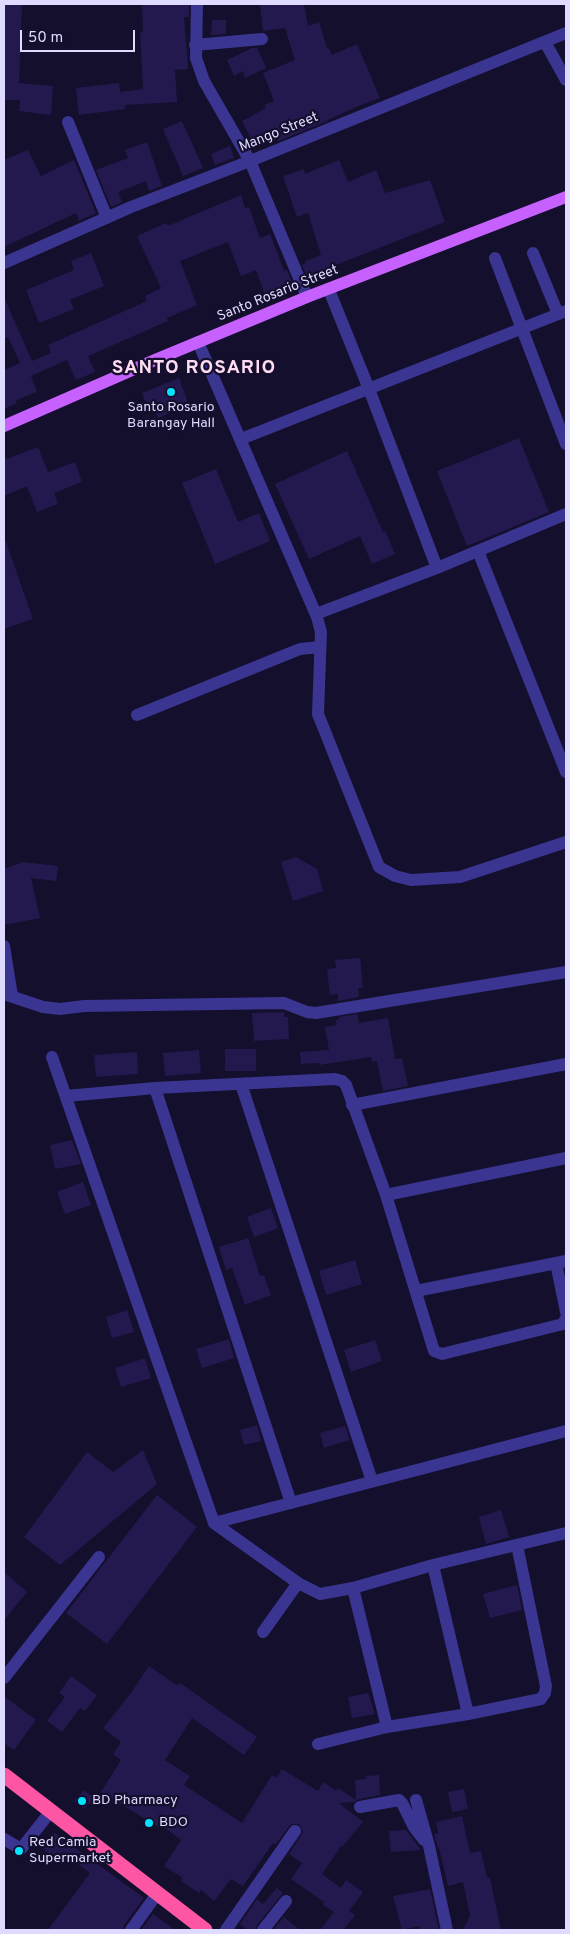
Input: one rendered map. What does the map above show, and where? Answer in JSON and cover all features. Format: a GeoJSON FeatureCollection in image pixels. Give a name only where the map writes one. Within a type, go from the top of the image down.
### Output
{"type":"FeatureCollection","features":[{"type":"Feature","properties":{"kind":"highway"},"geometry":{"type":"LineString","coordinates":[[5,1777],[205,1930]]}},
{"type":"Feature","properties":{"kind":"main road","name":"Santo Rosario Street"},"geometry":{"type":"LineString","coordinates":[[4,426],[307,297],[566,197]]}},
{"type":"Feature","properties":{"kind":"street"},"geometry":{"type":"LineString","coordinates":[[197,4],[196,58],[204,81],[250,161],[307,297]]}},
{"type":"Feature","properties":{"kind":"street","name":"Mango Street"},"geometry":{"type":"LineString","coordinates":[[4,263],[107,218],[566,33]]}},
{"type":"Feature","properties":{"kind":"street"},"geometry":{"type":"LineString","coordinates":[[196,45],[262,39]]}},
{"type":"Feature","properties":{"kind":"street"},"geometry":{"type":"LineString","coordinates":[[545,42],[566,80]]}},
{"type":"Feature","properties":{"kind":"street"},"geometry":{"type":"LineString","coordinates":[[68,122],[107,218]]}},
{"type":"Feature","properties":{"kind":"street"},"geometry":{"type":"LineString","coordinates":[[241,439],[562,313],[533,253]]}},
{"type":"Feature","properties":{"kind":"street"},"geometry":{"type":"LineString","coordinates":[[495,258],[566,444]]}},
{"type":"Feature","properties":{"kind":"street"},"geometry":{"type":"LineString","coordinates":[[329,290],[437,568]]}},
{"type":"Feature","properties":{"kind":"street"},"geometry":{"type":"LineString","coordinates":[[198,342],[316,614],[321,632],[318,714],[379,867],[395,876],[411,880],[460,877],[566,842]]}},
{"type":"Feature","properties":{"kind":"street"},"geometry":{"type":"LineString","coordinates":[[316,614],[437,568],[566,514]]}},
{"type":"Feature","properties":{"kind":"street"},"geometry":{"type":"LineString","coordinates":[[478,551],[566,772]]}},
{"type":"Feature","properties":{"kind":"street"},"geometry":{"type":"LineString","coordinates":[[137,715],[300,649],[320,647]]}},
{"type":"Feature","properties":{"kind":"street"},"geometry":{"type":"LineString","coordinates":[[4,946],[8,995],[43,1007],[60,1009],[93,1006],[284,1003],[306,1012],[316,1013],[566,972]]}},
{"type":"Feature","properties":{"kind":"street"},"geometry":{"type":"LineString","coordinates":[[52,1057],[214,1523],[298,1583],[320,1594],[353,1588],[433,1565],[566,1533]]}},
{"type":"Feature","properties":{"kind":"street"},"geometry":{"type":"LineString","coordinates":[[352,1105],[566,1064]]}},
{"type":"Feature","properties":{"kind":"street"},"geometry":{"type":"LineString","coordinates":[[66,1096],[156,1088],[335,1079],[342,1081],[346,1085],[386,1195],[434,1351],[442,1354],[563,1324],[566,1318]]}},
{"type":"Feature","properties":{"kind":"street"},"geometry":{"type":"LineString","coordinates":[[241,1084],[372,1481]]}},
{"type":"Feature","properties":{"kind":"street"},"geometry":{"type":"LineString","coordinates":[[156,1088],[291,1503]]}},
{"type":"Feature","properties":{"kind":"street"},"geometry":{"type":"LineString","coordinates":[[386,1195],[566,1158]]}},
{"type":"Feature","properties":{"kind":"street"},"geometry":{"type":"LineString","coordinates":[[416,1291],[561,1262],[566,1312]]}},
{"type":"Feature","properties":{"kind":"street"},"geometry":{"type":"LineString","coordinates":[[214,1523],[566,1431]]}},
{"type":"Feature","properties":{"kind":"street"},"geometry":{"type":"LineString","coordinates":[[318,1744],[386,1727],[468,1714],[541,1699],[545,1694],[546,1686],[517,1545]]}},
{"type":"Feature","properties":{"kind":"street"},"geometry":{"type":"LineString","coordinates":[[4,1678],[99,1557]]}},
{"type":"Feature","properties":{"kind":"street"},"geometry":{"type":"LineString","coordinates":[[433,1565],[468,1714]]}},
{"type":"Feature","properties":{"kind":"street"},"geometry":{"type":"LineString","coordinates":[[263,1632],[298,1583]]}},
{"type":"Feature","properties":{"kind":"street"},"geometry":{"type":"LineString","coordinates":[[353,1588],[386,1727]]}},
{"type":"Feature","properties":{"kind":"street"},"geometry":{"type":"LineString","coordinates":[[360,1807],[398,1800],[402,1803],[414,1827],[429,1846]]}},
{"type":"Feature","properties":{"kind":"street"},"geometry":{"type":"LineString","coordinates":[[416,1800],[429,1846],[447,1930]]}},
{"type":"Feature","properties":{"kind":"street"},"geometry":{"type":"LineString","coordinates":[[4,1839],[21,1849],[51,1811]]}},
{"type":"Feature","properties":{"kind":"street"},"geometry":{"type":"LineString","coordinates":[[226,1930],[295,1831]]}},
{"type":"Feature","properties":{"kind":"street"},"geometry":{"type":"LineString","coordinates":[[131,1930],[157,1894]]}},
{"type":"Feature","properties":{"kind":"street"},"geometry":{"type":"LineString","coordinates":[[263,1930],[286,1901]]}},
{"type":"Feature","properties":{"kind":"building"},"geometry":{"type":"Polygon","coordinates":[[[4,4],[22,4],[19,83],[53,86],[51,115],[19,111],[20,100],[4,100],[4,4]]]}},
{"type":"Feature","properties":{"kind":"building"},"geometry":{"type":"Polygon","coordinates":[[[142,4],[189,4],[189,17],[184,17],[188,69],[175,70],[177,102],[125,105],[125,109],[79,115],[76,88],[119,83],[120,92],[143,89],[140,32],[143,31],[142,4]]]}},
{"type":"Feature","properties":{"kind":"building"},"geometry":{"type":"Polygon","coordinates":[[[260,4],[304,4],[308,26],[319,22],[327,48],[332,55],[357,44],[380,98],[279,141],[277,136],[255,147],[242,121],[266,108],[264,105],[274,101],[263,73],[295,60],[285,28],[263,31],[260,4]]]}},
{"type":"Feature","properties":{"kind":"building"},"geometry":{"type":"Polygon","coordinates":[[[212,20],[226,20],[226,34],[211,35],[212,20]]]}},
{"type":"Feature","properties":{"kind":"building"},"geometry":{"type":"Polygon","coordinates":[[[252,48],[257,48],[266,68],[245,78],[243,71],[234,76],[227,60],[252,48]]]}},
{"type":"Feature","properties":{"kind":"building"},"geometry":{"type":"Polygon","coordinates":[[[182,121],[203,168],[183,176],[163,129],[182,121]]]}},
{"type":"Feature","properties":{"kind":"building"},"geometry":{"type":"Polygon","coordinates":[[[147,142],[162,186],[149,191],[146,181],[118,192],[122,202],[111,207],[96,170],[128,158],[125,150],[147,142]]]}},
{"type":"Feature","properties":{"kind":"building"},"geometry":{"type":"Polygon","coordinates":[[[230,146],[234,158],[215,165],[211,154],[230,146]]]}},
{"type":"Feature","properties":{"kind":"building"},"geometry":{"type":"Polygon","coordinates":[[[28,150],[41,176],[74,160],[96,213],[79,221],[76,213],[4,247],[4,160],[28,150]]]}},
{"type":"Feature","properties":{"kind":"building"},"geometry":{"type":"Polygon","coordinates":[[[339,160],[348,182],[376,170],[385,193],[430,180],[445,222],[331,267],[332,270],[308,279],[302,265],[306,263],[305,261],[321,255],[308,213],[297,217],[283,176],[304,169],[305,174],[339,160]]]}},
{"type":"Feature","properties":{"kind":"building"},"geometry":{"type":"Polygon","coordinates":[[[241,195],[245,208],[249,207],[260,238],[270,234],[284,271],[287,270],[293,284],[265,295],[256,270],[241,276],[228,242],[180,261],[197,305],[167,318],[168,321],[88,356],[95,372],[76,380],[67,360],[31,376],[37,392],[16,400],[17,403],[4,409],[4,370],[20,363],[8,337],[4,339],[4,297],[32,361],[51,353],[48,345],[147,301],[145,296],[161,288],[137,236],[166,223],[168,226],[241,195]]]}},
{"type":"Feature","properties":{"kind":"building"},"geometry":{"type":"Polygon","coordinates":[[[91,253],[104,286],[70,300],[74,309],[39,323],[26,290],[74,270],[71,261],[91,253]]]}},
{"type":"Feature","properties":{"kind":"building"},"geometry":{"type":"Polygon","coordinates":[[[179,378],[189,405],[158,418],[152,404],[147,406],[142,393],[179,378]]]}},
{"type":"Feature","properties":{"kind":"building"},"geometry":{"type":"Polygon","coordinates":[[[519,438],[549,512],[467,546],[437,471],[519,438]]]}},
{"type":"Feature","properties":{"kind":"building"},"geometry":{"type":"Polygon","coordinates":[[[38,447],[48,472],[75,462],[82,482],[54,493],[58,504],[37,512],[27,486],[4,496],[4,460],[38,447]]]}},
{"type":"Feature","properties":{"kind":"building"},"geometry":{"type":"Polygon","coordinates":[[[347,451],[383,532],[385,531],[395,554],[372,564],[360,536],[309,559],[275,484],[347,451]]]}},
{"type":"Feature","properties":{"kind":"building"},"geometry":{"type":"Polygon","coordinates":[[[216,469],[238,522],[259,513],[270,541],[215,564],[182,483],[216,469]]]}},
{"type":"Feature","properties":{"kind":"building"},"geometry":{"type":"Polygon","coordinates":[[[4,542],[6,542],[33,619],[4,629],[4,542]]]}},
{"type":"Feature","properties":{"kind":"building"},"geometry":{"type":"Polygon","coordinates":[[[296,857],[317,869],[323,891],[293,901],[281,862],[296,857]]]}},
{"type":"Feature","properties":{"kind":"building"},"geometry":{"type":"Polygon","coordinates":[[[23,862],[58,866],[56,881],[31,878],[40,918],[4,925],[4,869],[23,862]]]}},
{"type":"Feature","properties":{"kind":"building"},"geometry":{"type":"Polygon","coordinates":[[[360,958],[363,988],[358,988],[359,997],[338,1001],[338,994],[330,995],[327,969],[336,968],[335,960],[360,958]]]}},
{"type":"Feature","properties":{"kind":"building"},"geometry":{"type":"Polygon","coordinates":[[[284,1012],[284,1017],[288,1017],[289,1039],[254,1041],[252,1013],[284,1012]]]}},
{"type":"Feature","properties":{"kind":"building"},"geometry":{"type":"Polygon","coordinates":[[[357,1014],[359,1023],[388,1018],[395,1059],[402,1058],[408,1086],[383,1091],[377,1061],[372,1062],[371,1057],[319,1065],[319,1063],[301,1064],[300,1052],[329,1050],[325,1027],[337,1025],[336,1020],[339,1017],[357,1014]]]}},
{"type":"Feature","properties":{"kind":"building"},"geometry":{"type":"Polygon","coordinates":[[[225,1049],[256,1049],[256,1071],[225,1071],[225,1049]]]}},
{"type":"Feature","properties":{"kind":"building"},"geometry":{"type":"Polygon","coordinates":[[[199,1050],[201,1073],[165,1076],[163,1053],[199,1050]]]}},
{"type":"Feature","properties":{"kind":"building"},"geometry":{"type":"Polygon","coordinates":[[[137,1052],[138,1074],[96,1077],[94,1055],[137,1052]]]}},
{"type":"Feature","properties":{"kind":"building"},"geometry":{"type":"Polygon","coordinates":[[[72,1140],[81,1164],[55,1169],[50,1145],[72,1140]]]}},
{"type":"Feature","properties":{"kind":"building"},"geometry":{"type":"Polygon","coordinates":[[[83,1182],[91,1205],[65,1214],[57,1192],[83,1182]]]}},
{"type":"Feature","properties":{"kind":"building"},"geometry":{"type":"Polygon","coordinates":[[[271,1208],[278,1228],[254,1237],[247,1217],[271,1208]]]}},
{"type":"Feature","properties":{"kind":"building"},"geometry":{"type":"Polygon","coordinates":[[[248,1238],[260,1276],[264,1275],[271,1295],[245,1305],[232,1268],[226,1270],[219,1247],[248,1238]]]}},
{"type":"Feature","properties":{"kind":"building"},"geometry":{"type":"Polygon","coordinates":[[[355,1260],[362,1284],[326,1295],[319,1271],[355,1260]]]}},
{"type":"Feature","properties":{"kind":"building"},"geometry":{"type":"Polygon","coordinates":[[[127,1310],[134,1332],[112,1338],[106,1317],[127,1310]]]}},
{"type":"Feature","properties":{"kind":"building"},"geometry":{"type":"Polygon","coordinates":[[[229,1339],[234,1358],[202,1368],[196,1349],[229,1339]]]}},
{"type":"Feature","properties":{"kind":"building"},"geometry":{"type":"Polygon","coordinates":[[[375,1340],[382,1361],[351,1372],[344,1350],[375,1340]]]}},
{"type":"Feature","properties":{"kind":"building"},"geometry":{"type":"Polygon","coordinates":[[[145,1358],[151,1378],[121,1387],[115,1368],[145,1358]]]}},
{"type":"Feature","properties":{"kind":"building"},"geometry":{"type":"Polygon","coordinates":[[[257,1425],[261,1441],[244,1445],[240,1430],[257,1425]]]}},
{"type":"Feature","properties":{"kind":"building"},"geometry":{"type":"Polygon","coordinates":[[[345,1426],[350,1440],[324,1448],[320,1433],[345,1426]]]}},
{"type":"Feature","properties":{"kind":"building"},"geometry":{"type":"Polygon","coordinates":[[[143,1450],[157,1484],[60,1565],[24,1537],[87,1452],[113,1472],[143,1450]]]}},
{"type":"Feature","properties":{"kind":"building"},"geometry":{"type":"Polygon","coordinates":[[[157,1495],[197,1527],[107,1644],[66,1613],[157,1495]]]}},
{"type":"Feature","properties":{"kind":"building"},"geometry":{"type":"Polygon","coordinates":[[[501,1510],[509,1537],[486,1544],[479,1517],[501,1510]]]}},
{"type":"Feature","properties":{"kind":"building"},"geometry":{"type":"Polygon","coordinates":[[[4,1572],[27,1592],[4,1620],[4,1572]]]}},
{"type":"Feature","properties":{"kind":"building"},"geometry":{"type":"Polygon","coordinates":[[[517,1585],[522,1610],[490,1618],[483,1594],[517,1585]]]}},
{"type":"Feature","properties":{"kind":"building"},"geometry":{"type":"Polygon","coordinates":[[[149,1666],[178,1686],[180,1683],[257,1737],[244,1755],[192,1718],[165,1760],[190,1776],[184,1785],[242,1823],[272,1775],[276,1778],[282,1769],[318,1791],[323,1782],[336,1791],[338,1788],[356,1800],[355,1780],[366,1779],[366,1776],[379,1775],[380,1795],[359,1799],[354,1802],[339,1803],[363,1822],[341,1846],[322,1874],[341,1888],[346,1880],[363,1892],[349,1911],[355,1915],[343,1930],[320,1930],[334,1912],[323,1905],[324,1902],[291,1879],[302,1863],[289,1854],[303,1832],[299,1824],[291,1824],[275,1845],[273,1843],[243,1886],[231,1879],[214,1901],[201,1890],[199,1893],[181,1881],[183,1878],[164,1866],[181,1840],[160,1824],[158,1827],[101,1792],[121,1760],[113,1754],[121,1742],[103,1728],[131,1693],[149,1666]]]}},
{"type":"Feature","properties":{"kind":"building"},"geometry":{"type":"Polygon","coordinates":[[[71,1676],[97,1695],[85,1711],[80,1708],[62,1732],[47,1721],[65,1697],[59,1693],[71,1676]]]}},
{"type":"Feature","properties":{"kind":"building"},"geometry":{"type":"Polygon","coordinates":[[[368,1693],[375,1714],[352,1718],[348,1697],[368,1693]]]}},
{"type":"Feature","properties":{"kind":"building"},"geometry":{"type":"Polygon","coordinates":[[[4,1696],[36,1720],[14,1750],[4,1743],[4,1696]]]}},
{"type":"Feature","properties":{"kind":"building"},"geometry":{"type":"Polygon","coordinates":[[[464,1789],[468,1809],[452,1812],[448,1792],[464,1789]]]}},
{"type":"Feature","properties":{"kind":"building"},"geometry":{"type":"Polygon","coordinates":[[[84,1790],[94,1798],[84,1809],[74,1801],[84,1790]]]}},
{"type":"Feature","properties":{"kind":"building"},"geometry":{"type":"Polygon","coordinates":[[[462,1816],[470,1853],[481,1851],[487,1878],[490,1878],[501,1930],[463,1930],[470,1915],[463,1882],[448,1886],[434,1834],[438,1833],[436,1822],[462,1816]]]}},
{"type":"Feature","properties":{"kind":"building"},"geometry":{"type":"Polygon","coordinates":[[[406,1830],[421,1850],[391,1852],[389,1831],[406,1830]]]}},
{"type":"Feature","properties":{"kind":"building"},"geometry":{"type":"Polygon","coordinates":[[[55,1833],[144,1898],[124,1925],[123,1930],[48,1930],[90,1873],[66,1855],[61,1862],[43,1849],[55,1833]]]}},
{"type":"Feature","properties":{"kind":"building"},"geometry":{"type":"Polygon","coordinates":[[[277,1888],[283,1893],[255,1930],[247,1930],[240,1924],[257,1899],[263,1904],[277,1888]]]}},
{"type":"Feature","properties":{"kind":"building"},"geometry":{"type":"Polygon","coordinates":[[[430,1889],[439,1930],[420,1930],[419,1926],[402,1930],[393,1896],[430,1889]]]}},
{"type":"Feature","properties":{"kind":"building"},"geometry":{"type":"Polygon","coordinates":[[[153,1914],[175,1930],[141,1930],[153,1914]]]}},
{"type":"Feature","properties":{"kind":"building"},"geometry":{"type":"Polygon","coordinates":[[[284,1917],[300,1930],[273,1930],[284,1917]]]}},
{"type":"Feature","properties":{"kind":"place","name":"Santo Rosario Barangay Hall"},"geometry":{"type":"Point","coordinates":[171,392]}},
{"type":"Feature","properties":{"kind":"place","name":"BD Pharmacy"},"geometry":{"type":"Point","coordinates":[82,1801]}},
{"type":"Feature","properties":{"kind":"place","name":"BDO"},"geometry":{"type":"Point","coordinates":[149,1823]}},
{"type":"Feature","properties":{"kind":"place","name":"Red Camia Supermarket"},"geometry":{"type":"Point","coordinates":[19,1851]}},
{"type":"Feature","properties":{"kind":"district","name":"SANTO ROSARIO"},"geometry":{"type":"Point","coordinates":[194,369]}}]}
